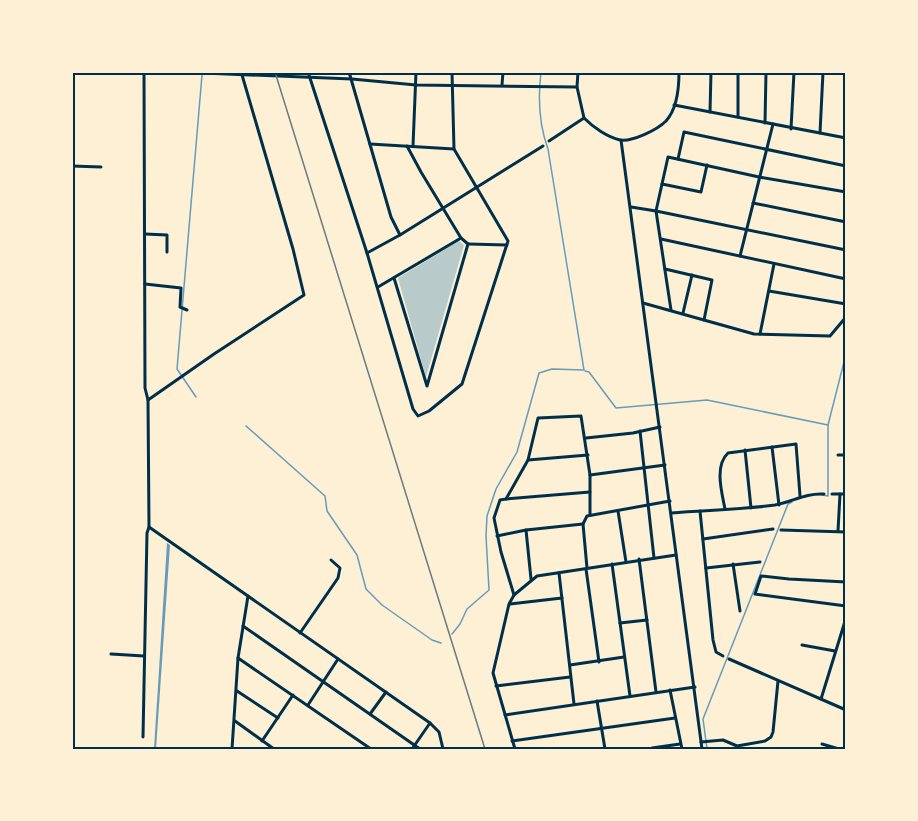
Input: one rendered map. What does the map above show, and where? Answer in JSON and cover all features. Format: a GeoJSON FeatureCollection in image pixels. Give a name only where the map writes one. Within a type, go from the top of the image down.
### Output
{"type":"FeatureCollection","features":[{"type":"Feature","properties":{"kind":"street"},"geometry":{"type":"LineString","coordinates":[[142,736],[149,526],[148,400],[144,388],[144,72]]}},
{"type":"Feature","properties":{"kind":"street"},"geometry":{"type":"LineString","coordinates":[[178,72],[352,79],[416,85],[577,87]]}},
{"type":"Feature","properties":{"kind":"street"},"geometry":{"type":"LineString","coordinates":[[308,72],[378,287],[413,409],[418,416],[429,411],[462,384],[508,241],[454,149],[452,72]]}},
{"type":"Feature","properties":{"kind":"street"},"geometry":{"type":"LineString","coordinates":[[349,72],[391,217],[400,235]]}},
{"type":"Feature","properties":{"kind":"street"},"geometry":{"type":"LineString","coordinates":[[413,146],[416,72]]}},
{"type":"Feature","properties":{"kind":"street"},"geometry":{"type":"LineString","coordinates":[[502,85],[503,72]]}},
{"type":"Feature","properties":{"kind":"street"},"geometry":{"type":"LineString","coordinates":[[578,72],[577,87],[584,118],[606,134],[621,140],[647,135],[666,121],[674,105],[679,72]]}},
{"type":"Feature","properties":{"kind":"street"},"geometry":{"type":"LineString","coordinates":[[711,72],[711,112]]}},
{"type":"Feature","properties":{"kind":"street"},"geometry":{"type":"LineString","coordinates":[[738,72],[738,117]]}},
{"type":"Feature","properties":{"kind":"street"},"geometry":{"type":"LineString","coordinates":[[765,123],[766,72]]}},
{"type":"Feature","properties":{"kind":"street"},"geometry":{"type":"LineString","coordinates":[[791,129],[794,72]]}},
{"type":"Feature","properties":{"kind":"street"},"geometry":{"type":"LineString","coordinates":[[820,134],[822,72]]}},
{"type":"Feature","properties":{"kind":"street"},"geometry":{"type":"LineString","coordinates":[[148,400],[304,295],[293,249],[242,75]]}},
{"type":"Feature","properties":{"kind":"street"},"geometry":{"type":"LineString","coordinates":[[674,105],[846,138]]}},
{"type":"Feature","properties":{"kind":"street"},"geometry":{"type":"LineString","coordinates":[[549,141],[584,118]]}},
{"type":"Feature","properties":{"kind":"street"},"geometry":{"type":"LineString","coordinates":[[740,256],[772,124]]}},
{"type":"Feature","properties":{"kind":"street"},"geometry":{"type":"LineString","coordinates":[[678,159],[684,132],[846,166]]}},
{"type":"Feature","properties":{"kind":"street"},"geometry":{"type":"LineString","coordinates":[[621,140],[676,555],[705,742],[702,749]]}},
{"type":"Feature","properties":{"kind":"street"},"geometry":{"type":"LineString","coordinates":[[370,144],[454,149]]}},
{"type":"Feature","properties":{"kind":"street"},"geometry":{"type":"LineString","coordinates":[[407,146],[461,238],[468,244],[507,245]]}},
{"type":"Feature","properties":{"kind":"street"},"geometry":{"type":"LineString","coordinates":[[367,253],[543,146]]}},
{"type":"Feature","properties":{"kind":"street"},"geometry":{"type":"LineString","coordinates":[[671,310],[656,211],[668,157],[759,177],[846,192]]}},
{"type":"Feature","properties":{"kind":"street"},"geometry":{"type":"LineString","coordinates":[[662,184],[701,192],[707,165]]}},
{"type":"Feature","properties":{"kind":"street"},"geometry":{"type":"LineString","coordinates":[[72,166],[101,167]]}},
{"type":"Feature","properties":{"kind":"street"},"geometry":{"type":"LineString","coordinates":[[753,203],[846,222]]}},
{"type":"Feature","properties":{"kind":"street"},"geometry":{"type":"LineString","coordinates":[[631,207],[846,250]]}},
{"type":"Feature","properties":{"kind":"street"},"geometry":{"type":"LineString","coordinates":[[145,234],[167,235],[167,252]]}},
{"type":"Feature","properties":{"kind":"street"},"geometry":{"type":"LineString","coordinates":[[378,287],[461,238]]}},
{"type":"Feature","properties":{"kind":"street"},"geometry":{"type":"LineString","coordinates":[[661,239],[846,279]]}},
{"type":"Feature","properties":{"kind":"street"},"geometry":{"type":"LineString","coordinates":[[394,278],[427,386],[468,244]]}},
{"type":"Feature","properties":{"kind":"street"},"geometry":{"type":"LineString","coordinates":[[760,334],[774,264]]}},
{"type":"Feature","properties":{"kind":"street"},"geometry":{"type":"LineString","coordinates":[[665,270],[712,280],[704,320]]}},
{"type":"Feature","properties":{"kind":"street"},"geometry":{"type":"LineString","coordinates":[[683,313],[692,275]]}},
{"type":"Feature","properties":{"kind":"street"},"geometry":{"type":"LineString","coordinates":[[145,284],[181,288],[180,307],[187,310]]}},
{"type":"Feature","properties":{"kind":"street"},"geometry":{"type":"LineString","coordinates":[[769,291],[846,304]]}},
{"type":"Feature","properties":{"kind":"street"},"geometry":{"type":"LineString","coordinates":[[643,303],[760,334],[830,336],[846,317]]}},
{"type":"Feature","properties":{"kind":"street"},"geometry":{"type":"LineString","coordinates":[[506,499],[528,460],[538,418],[581,416],[590,475],[590,515],[583,524],[586,568],[598,662]]}},
{"type":"Feature","properties":{"kind":"street"},"geometry":{"type":"LineString","coordinates":[[586,438],[660,427]]}},
{"type":"Feature","properties":{"kind":"street"},"geometry":{"type":"LineString","coordinates":[[640,431],[654,558]]}},
{"type":"Feature","properties":{"kind":"street"},"geometry":{"type":"LineString","coordinates":[[725,510],[720,480],[724,457],[728,453],[796,444],[800,496]]}},
{"type":"Feature","properties":{"kind":"street"},"geometry":{"type":"LineString","coordinates":[[772,447],[779,505]]}},
{"type":"Feature","properties":{"kind":"street"},"geometry":{"type":"LineString","coordinates":[[745,450],[752,508]]}},
{"type":"Feature","properties":{"kind":"street"},"geometry":{"type":"LineString","coordinates":[[528,460],[588,455]]}},
{"type":"Feature","properties":{"kind":"street"},"geometry":{"type":"LineString","coordinates":[[838,455],[846,455]]}},
{"type":"Feature","properties":{"kind":"street"},"geometry":{"type":"LineString","coordinates":[[590,475],[665,465]]}},
{"type":"Feature","properties":{"kind":"street"},"geometry":{"type":"LineString","coordinates":[[514,595],[494,518],[500,500],[590,492]]}},
{"type":"Feature","properties":{"kind":"street"},"geometry":{"type":"LineString","coordinates":[[671,513],[779,505],[812,493],[824,494]]}},
{"type":"Feature","properties":{"kind":"street"},"geometry":{"type":"LineString","coordinates":[[832,494],[846,494]]}},
{"type":"Feature","properties":{"kind":"street"},"geometry":{"type":"LineString","coordinates":[[838,532],[840,494]]}},
{"type":"Feature","properties":{"kind":"street"},"geometry":{"type":"LineString","coordinates":[[590,515],[670,501]]}},
{"type":"Feature","properties":{"kind":"street"},"geometry":{"type":"LineString","coordinates":[[618,510],[626,562]]}},
{"type":"Feature","properties":{"kind":"street"},"geometry":{"type":"LineString","coordinates":[[699,511],[713,640],[716,652],[723,656]]}},
{"type":"Feature","properties":{"kind":"street"},"geometry":{"type":"LineString","coordinates":[[497,536],[526,530],[583,524]]}},
{"type":"Feature","properties":{"kind":"street"},"geometry":{"type":"LineString","coordinates":[[149,526],[430,723],[439,732],[443,749]]}},
{"type":"Feature","properties":{"kind":"street"},"geometry":{"type":"LineString","coordinates":[[702,539],[773,529]]}},
{"type":"Feature","properties":{"kind":"street"},"geometry":{"type":"LineString","coordinates":[[526,530],[531,579]]}},
{"type":"Feature","properties":{"kind":"street"},"geometry":{"type":"LineString","coordinates":[[781,530],[846,532]]}},
{"type":"Feature","properties":{"kind":"street"},"geometry":{"type":"LineString","coordinates":[[515,749],[493,674],[509,604],[514,595],[537,576],[676,555]]}},
{"type":"Feature","properties":{"kind":"street"},"geometry":{"type":"LineString","coordinates":[[300,633],[338,578],[340,568],[331,560]]}},
{"type":"Feature","properties":{"kind":"street"},"geometry":{"type":"LineString","coordinates":[[639,560],[656,692]]}},
{"type":"Feature","properties":{"kind":"street"},"geometry":{"type":"LineString","coordinates":[[706,568],[760,562]]}},
{"type":"Feature","properties":{"kind":"street"},"geometry":{"type":"LineString","coordinates":[[612,564],[630,696]]}},
{"type":"Feature","properties":{"kind":"street"},"geometry":{"type":"LineString","coordinates":[[733,564],[740,611]]}},
{"type":"Feature","properties":{"kind":"street"},"geometry":{"type":"LineString","coordinates":[[559,573],[574,704]]}},
{"type":"Feature","properties":{"kind":"street"},"geometry":{"type":"LineString","coordinates":[[846,582],[761,576],[755,594],[846,606]]}},
{"type":"Feature","properties":{"kind":"street"},"geometry":{"type":"LineString","coordinates":[[232,749],[238,658],[248,596]]}},
{"type":"Feature","properties":{"kind":"street"},"geometry":{"type":"LineString","coordinates":[[509,604],[562,598]]}},
{"type":"Feature","properties":{"kind":"street"},"geometry":{"type":"LineString","coordinates":[[820,699],[846,618]]}},
{"type":"Feature","properties":{"kind":"street"},"geometry":{"type":"LineString","coordinates":[[620,623],[648,620]]}},
{"type":"Feature","properties":{"kind":"street"},"geometry":{"type":"LineString","coordinates":[[243,626],[370,714],[413,747],[420,749]]}},
{"type":"Feature","properties":{"kind":"street"},"geometry":{"type":"LineString","coordinates":[[801,645],[836,651]]}},
{"type":"Feature","properties":{"kind":"street"},"geometry":{"type":"LineString","coordinates":[[111,654],[144,656]]}},
{"type":"Feature","properties":{"kind":"street"},"geometry":{"type":"LineString","coordinates":[[569,665],[624,657]]}},
{"type":"Feature","properties":{"kind":"street"},"geometry":{"type":"LineString","coordinates":[[238,658],[371,749]]}},
{"type":"Feature","properties":{"kind":"street"},"geometry":{"type":"LineString","coordinates":[[308,705],[338,659]]}},
{"type":"Feature","properties":{"kind":"street"},"geometry":{"type":"LineString","coordinates":[[729,659],[846,710]]}},
{"type":"Feature","properties":{"kind":"street"},"geometry":{"type":"LineString","coordinates":[[496,686],[570,677]]}},
{"type":"Feature","properties":{"kind":"street"},"geometry":{"type":"LineString","coordinates":[[705,742],[723,740],[737,746],[765,741],[771,737],[778,681]]}},
{"type":"Feature","properties":{"kind":"street"},"geometry":{"type":"LineString","coordinates":[[505,715],[695,687]]}},
{"type":"Feature","properties":{"kind":"street"},"geometry":{"type":"LineString","coordinates":[[670,690],[682,749]]}},
{"type":"Feature","properties":{"kind":"street"},"geometry":{"type":"LineString","coordinates":[[237,691],[278,718]]}},
{"type":"Feature","properties":{"kind":"street"},"geometry":{"type":"LineString","coordinates":[[370,714],[386,692]]}},
{"type":"Feature","properties":{"kind":"street"},"geometry":{"type":"LineString","coordinates":[[262,741],[293,695]]}},
{"type":"Feature","properties":{"kind":"street"},"geometry":{"type":"LineString","coordinates":[[597,701],[605,749]]}},
{"type":"Feature","properties":{"kind":"street"},"geometry":{"type":"LineString","coordinates":[[512,741],[675,718]]}},
{"type":"Feature","properties":{"kind":"street"},"geometry":{"type":"LineString","coordinates":[[235,722],[274,749]]}},
{"type":"Feature","properties":{"kind":"street"},"geometry":{"type":"LineString","coordinates":[[413,747],[430,723]]}},
{"type":"Feature","properties":{"kind":"street"},"geometry":{"type":"LineString","coordinates":[[651,749],[680,744]]}},
{"type":"Feature","properties":{"kind":"street"},"geometry":{"type":"LineString","coordinates":[[822,744],[839,749]]}},
{"type":"Feature","properties":{"kind":"shaded area"},"geometry":{"type":"Polygon","coordinates":[[[459,241],[464,245],[426,377],[398,278],[459,241]]]}},
{"type":"Feature","properties":{"kind":"water"},"geometry":{"type":"Polygon","coordinates":[[[167,543],[170,545],[156,749],[154,749],[167,543]]]}},
{"type":"Feature","properties":{"kind":"waterway"},"geometry":{"type":"LineString","coordinates":[[452,634],[467,609],[489,590],[487,516],[496,489],[517,452],[539,373],[552,369],[584,370],[548,149],[541,121],[541,72]]}},
{"type":"Feature","properties":{"kind":"waterway"},"geometry":{"type":"LineString","coordinates":[[196,397],[177,369],[202,75]]}},
{"type":"Feature","properties":{"kind":"waterway"},"geometry":{"type":"LineString","coordinates":[[585,371],[589,372],[616,408],[707,400],[828,425],[846,354]]}},
{"type":"Feature","properties":{"kind":"waterway"},"geometry":{"type":"LineString","coordinates":[[822,495],[828,496],[828,425]]}},
{"type":"Feature","properties":{"kind":"waterway"},"geometry":{"type":"LineString","coordinates":[[246,426],[325,496],[327,511],[357,555],[366,589],[382,605],[432,640],[441,643]]}},
{"type":"Feature","properties":{"kind":"waterway"},"geometry":{"type":"LineString","coordinates":[[707,749],[703,719],[788,504],[792,502]]}},
{"type":"Feature","properties":{"kind":"railway"},"geometry":{"type":"LineString","coordinates":[[275,72],[485,749]]}}]}
